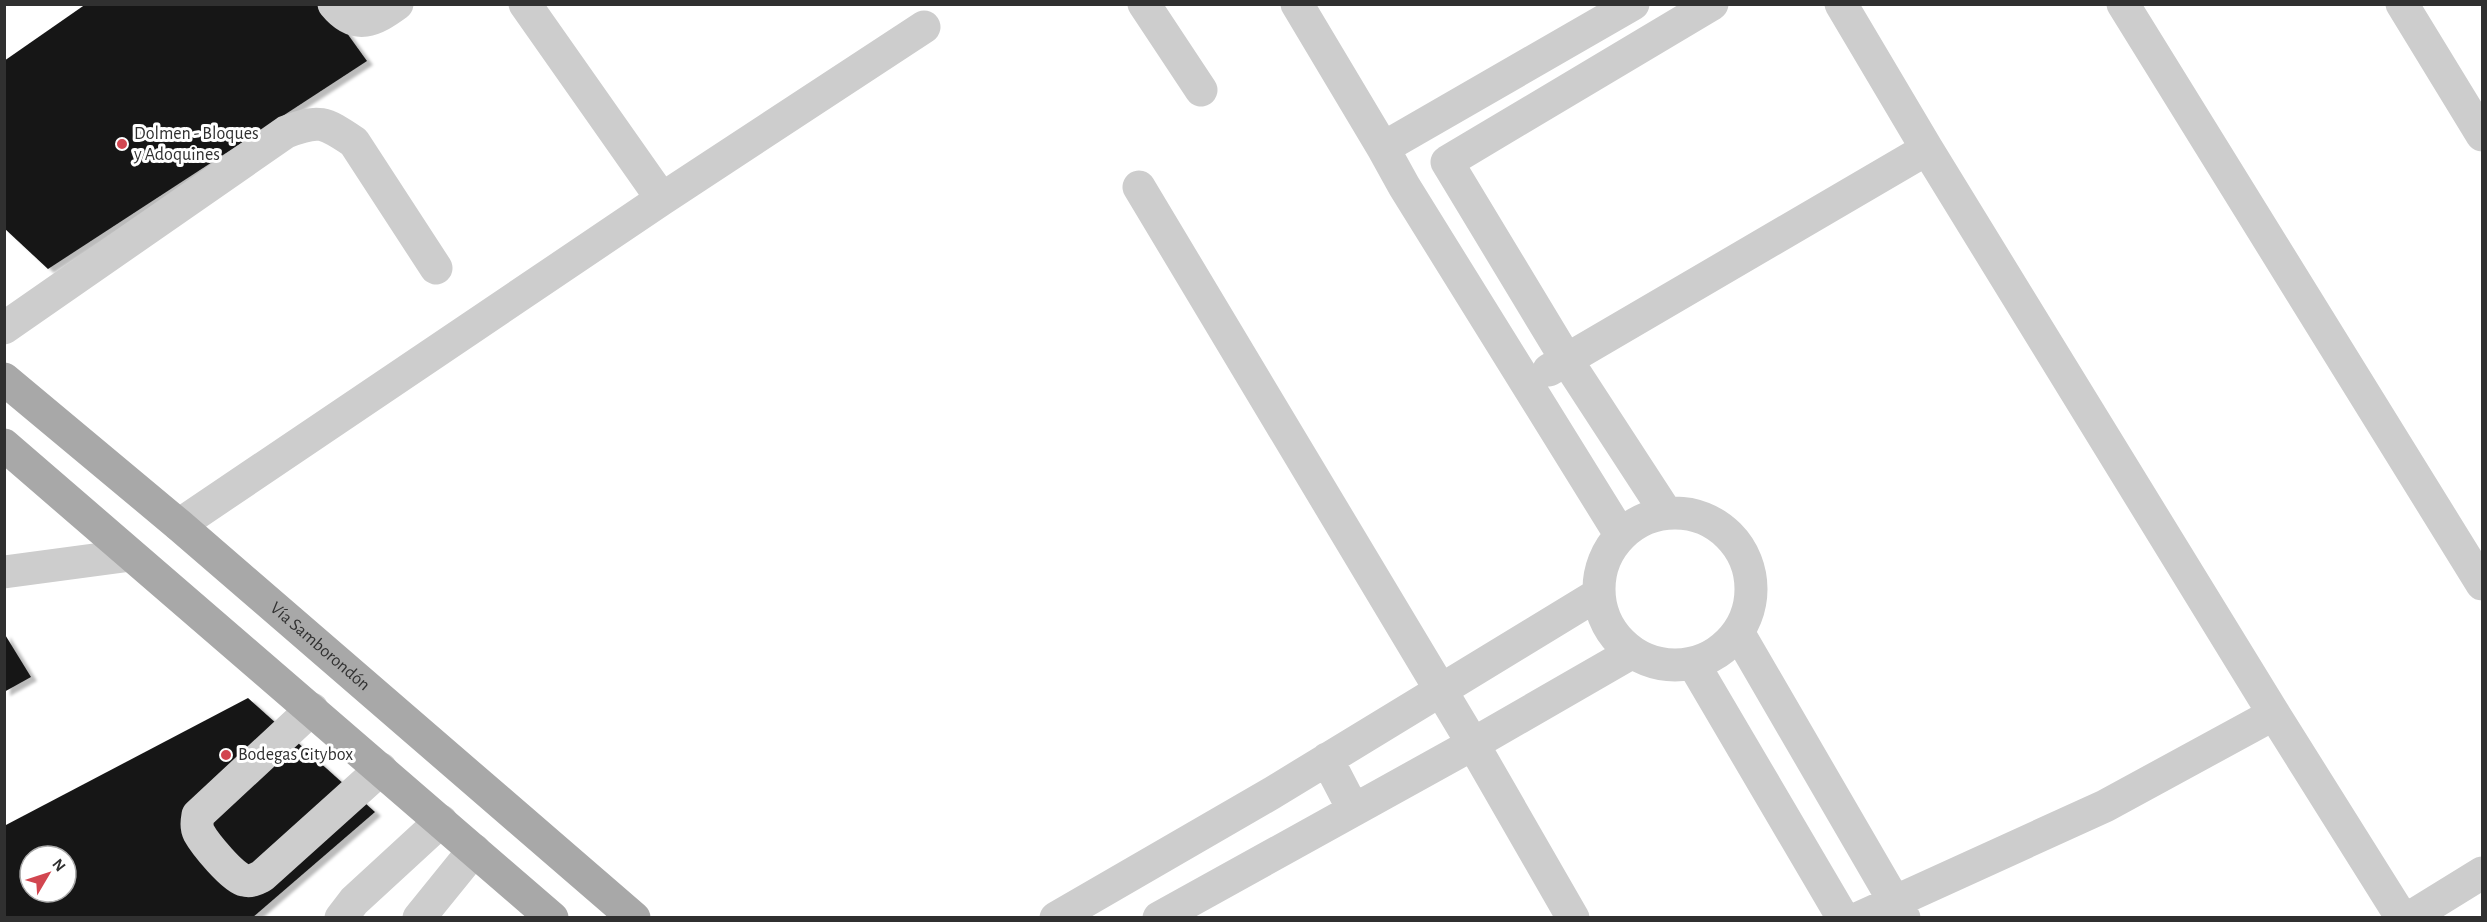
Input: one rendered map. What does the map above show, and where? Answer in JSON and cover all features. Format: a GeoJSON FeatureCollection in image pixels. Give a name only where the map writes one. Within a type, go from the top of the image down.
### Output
{"type":"FeatureCollection","features":[{"type":"Feature","properties":{"kind":"main road","name":"Vía Samborondón"},"geometry":{"type":"LineString","coordinates":[[4,379],[178,525],[633,918]]}},
{"type":"Feature","properties":{"kind":"main road"},"geometry":{"type":"LineString","coordinates":[[4,445],[552,918]]}},
{"type":"Feature","properties":{"kind":"street"},"geometry":{"type":"LineString","coordinates":[[334,4],[345,15],[366,21],[376,20],[397,4]]}},
{"type":"Feature","properties":{"kind":"street"},"geometry":{"type":"LineString","coordinates":[[525,4],[662,199]]}},
{"type":"Feature","properties":{"kind":"street"},"geometry":{"type":"LineString","coordinates":[[1144,4],[1201,90]]}},
{"type":"Feature","properties":{"kind":"street"},"geometry":{"type":"LineString","coordinates":[[1297,4],[1404,186],[1620,534]]}},
{"type":"Feature","properties":{"kind":"street"},"geometry":{"type":"LineString","coordinates":[[1383,148],[1425,126],[1633,4]]}},
{"type":"Feature","properties":{"kind":"street"},"geometry":{"type":"LineString","coordinates":[[1404,186],[1712,4]]}},
{"type":"Feature","properties":{"kind":"street"},"geometry":{"type":"LineString","coordinates":[[1841,4],[1927,149],[2402,918]]}},
{"type":"Feature","properties":{"kind":"street"},"geometry":{"type":"LineString","coordinates":[[2123,4],[2482,584]]}},
{"type":"Feature","properties":{"kind":"street"},"geometry":{"type":"LineString","coordinates":[[2402,4],[2482,135]]}},
{"type":"Feature","properties":{"kind":"street"},"geometry":{"type":"LineString","coordinates":[[178,525],[662,199],[924,27]]}},
{"type":"Feature","properties":{"kind":"street"},"geometry":{"type":"LineString","coordinates":[[4,328],[286,132],[312,122],[334,129],[354,142],[436,268]]}},
{"type":"Feature","properties":{"kind":"street"},"geometry":{"type":"LineString","coordinates":[[1425,126],[1566,359],[1665,511]]}},
{"type":"Feature","properties":{"kind":"street"},"geometry":{"type":"LineString","coordinates":[[1527,383],[1927,149]]}},
{"type":"Feature","properties":{"kind":"street"},"geometry":{"type":"LineString","coordinates":[[1139,187],[1473,744],[1573,918]]}},
{"type":"Feature","properties":{"kind":"street"},"geometry":{"type":"LineString","coordinates":[[1665,511],[1703,516],[1730,535],[1748,564],[1752,597],[1739,634],[1721,651],[1693,663],[1665,665],[1631,653],[1612,633],[1597,595],[1601,564],[1620,534],[1642,518],[1665,511]]}},
{"type":"Feature","properties":{"kind":"street"},"geometry":{"type":"LineString","coordinates":[[4,572],[131,555]]}},
{"type":"Feature","properties":{"kind":"street"},"geometry":{"type":"LineString","coordinates":[[1062,916],[1597,595]]}},
{"type":"Feature","properties":{"kind":"street"},"geometry":{"type":"LineString","coordinates":[[1739,634],[1899,909]]}},
{"type":"Feature","properties":{"kind":"street"},"geometry":{"type":"LineString","coordinates":[[1159,918],[1473,744],[1631,653]]}},
{"type":"Feature","properties":{"kind":"street"},"geometry":{"type":"LineString","coordinates":[[1693,663],[1843,918]]}},
{"type":"Feature","properties":{"kind":"street"},"geometry":{"type":"LineString","coordinates":[[312,709],[198,815],[199,832],[232,873],[242,880],[253,881],[262,876],[381,769]]}},
{"type":"Feature","properties":{"kind":"street"},"geometry":{"type":"LineString","coordinates":[[1859,918],[1899,909],[2106,806],[2274,714]]}},
{"type":"Feature","properties":{"kind":"street"},"geometry":{"type":"LineString","coordinates":[[1327,759],[1353,809]]}},
{"type":"Feature","properties":{"kind":"street"},"geometry":{"type":"LineString","coordinates":[[341,918],[354,901],[441,821]]}},
{"type":"Feature","properties":{"kind":"street"},"geometry":{"type":"LineString","coordinates":[[419,918],[474,850]]}},
{"type":"Feature","properties":{"kind":"street"},"geometry":{"type":"LineString","coordinates":[[1163,856],[1189,901]]}},
{"type":"Feature","properties":{"kind":"street"},"geometry":{"type":"LineString","coordinates":[[2409,918],[2482,873]]}},
{"type":"Feature","properties":{"kind":"building","name":"Dolmen - Bloques y Adoquines"},"geometry":{"type":"Polygon","coordinates":[[[86,4],[326,4],[367,61],[48,269],[4,228],[4,61],[86,4]]]}},
{"type":"Feature","properties":{"kind":"building"},"geometry":{"type":"Polygon","coordinates":[[[4,633],[31,677],[4,692],[4,633]]]}},
{"type":"Feature","properties":{"kind":"building","name":"Bodegas Citybox"},"geometry":{"type":"Polygon","coordinates":[[[248,698],[375,812],[252,918],[4,918],[4,826],[248,698]]]}},
{"type":"Feature","properties":{"kind":"place","name":"Dolmen - Bloques y Adoquines"},"geometry":{"type":"Point","coordinates":[122,144]}},
{"type":"Feature","properties":{"kind":"place","name":"Bodegas Citybox"},"geometry":{"type":"Point","coordinates":[226,755]}}]}
